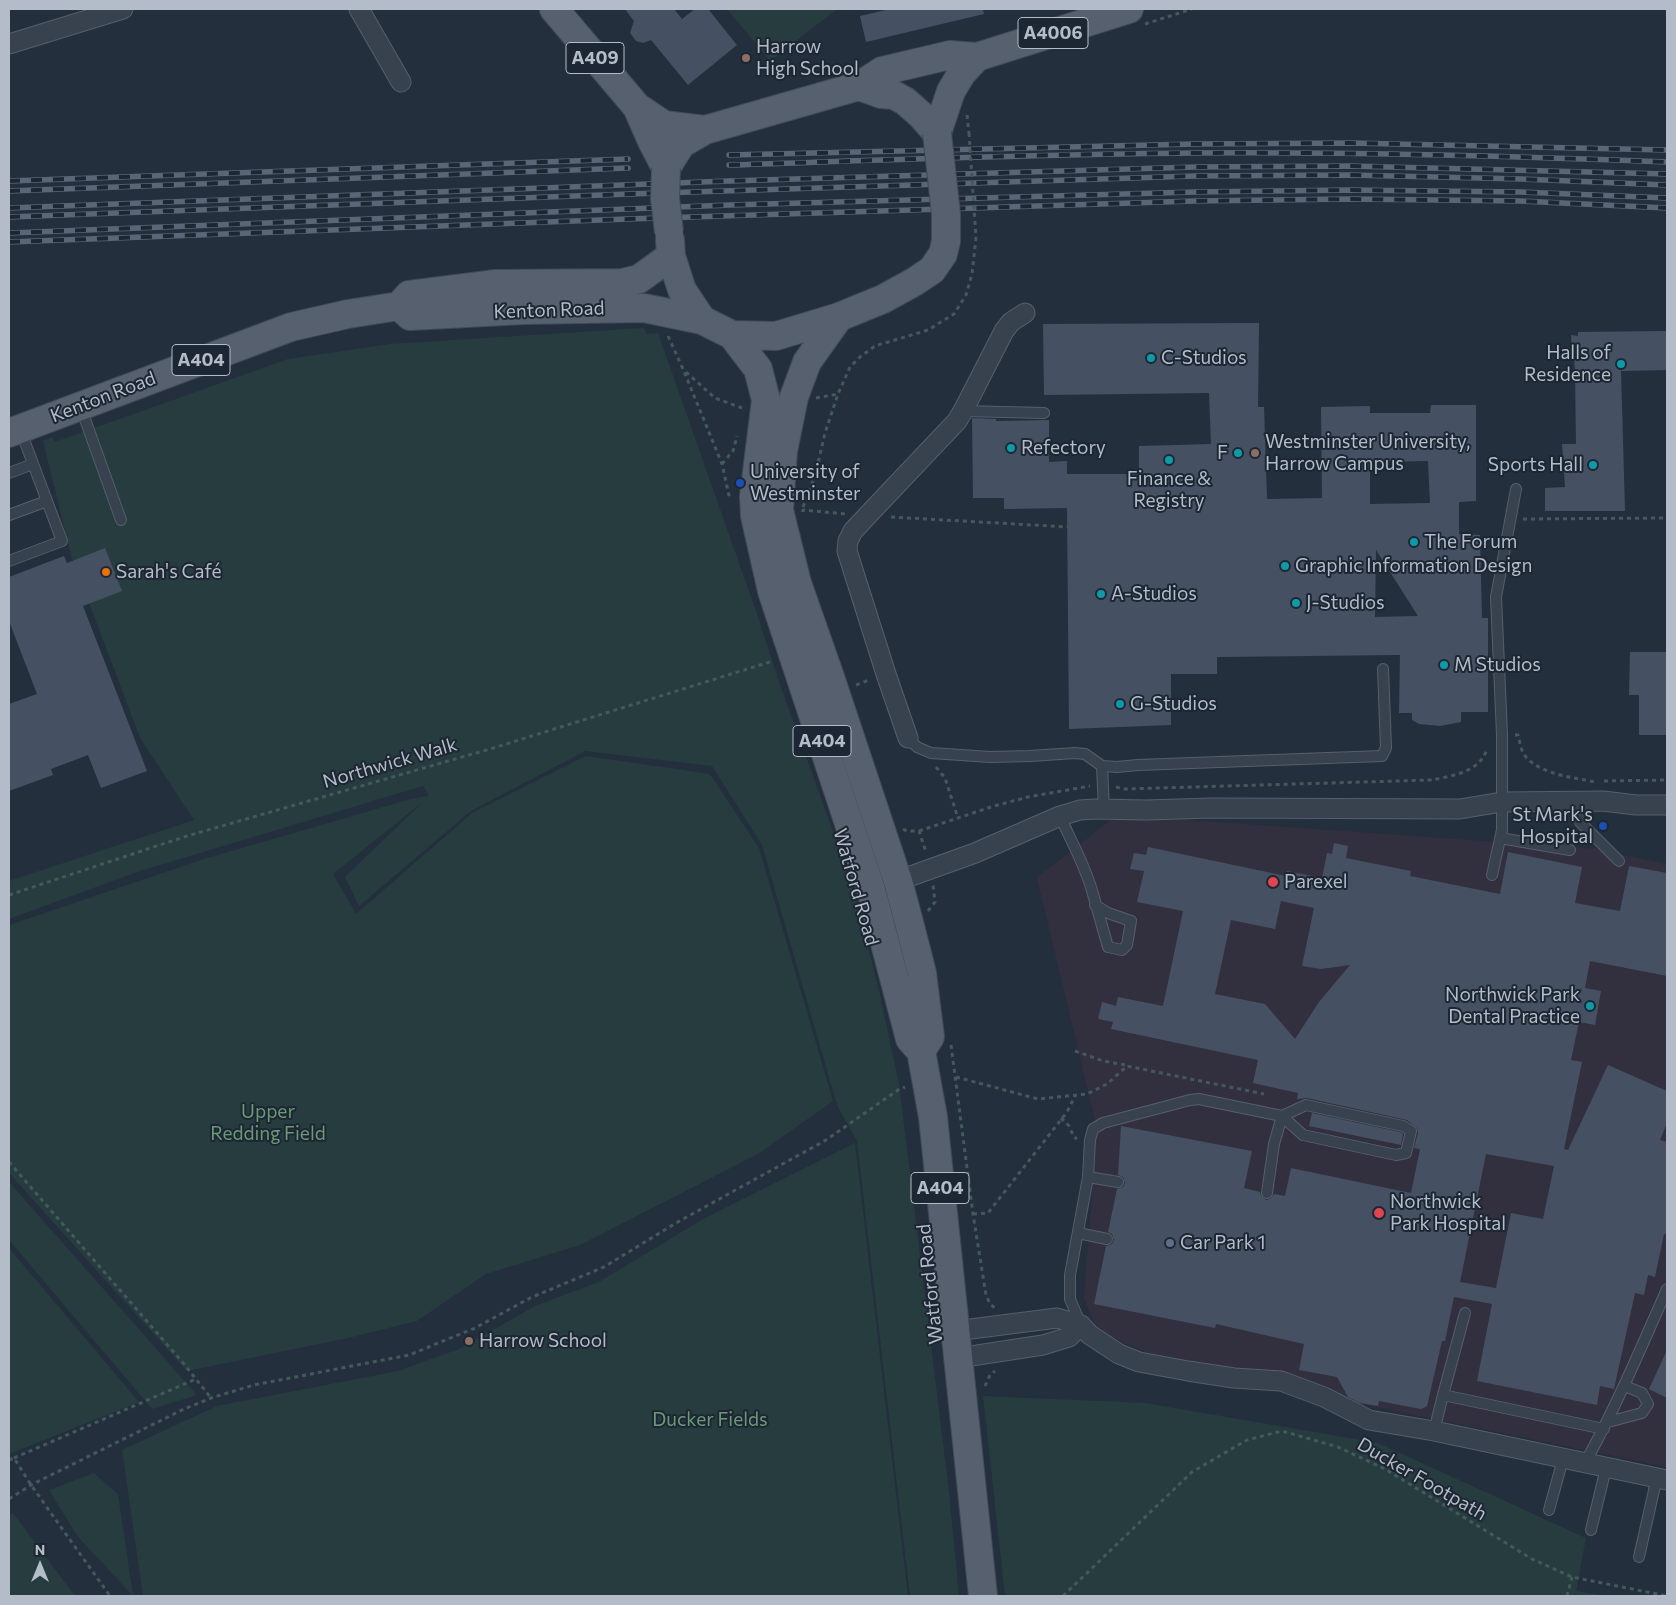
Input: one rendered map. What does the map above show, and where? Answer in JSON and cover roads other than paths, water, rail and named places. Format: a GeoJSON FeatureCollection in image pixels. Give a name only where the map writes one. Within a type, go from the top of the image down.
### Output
{"type":"FeatureCollection","features":[{"type":"Feature","properties":{"kind":"main road","name":"A409"},"geometry":{"type":"LineString","coordinates":[[554,9],[637,106],[664,125],[705,130]]}},
{"type":"Feature","properties":{"kind":"main road","name":"A4006"},"geometry":{"type":"LineString","coordinates":[[859,86],[882,72],[950,55],[977,57],[1137,16]]}},
{"type":"Feature","properties":{"kind":"main road"},"geometry":{"type":"LineString","coordinates":[[937,133],[922,115],[905,102],[894,96],[881,94],[859,86],[705,130],[680,144],[666,168],[665,198],[670,244],[682,290],[702,320],[732,335],[776,336],[840,317],[883,299],[932,270],[943,254],[946,241],[946,214],[937,133],[951,91],[962,73],[977,57]]}},
{"type":"Feature","properties":{"kind":"main road","name":"A409"},"geometry":{"type":"LineString","coordinates":[[637,106],[666,168]]}},
{"type":"Feature","properties":{"kind":"main road","name":"Kenton Road"},"geometry":{"type":"LineString","coordinates":[[14,431],[291,327],[348,314],[399,306],[409,295],[482,285],[622,283],[639,279],[670,244]]}},
{"type":"Feature","properties":{"kind":"main road","name":"Kenton Road"},"geometry":{"type":"LineString","coordinates":[[399,306],[410,316],[524,310],[644,308],[702,320]]}},
{"type":"Feature","properties":{"kind":"main road","name":"Watford Road"},"geometry":{"type":"LineString","coordinates":[[840,317],[807,362],[794,397],[783,451],[779,510],[796,584],[830,677],[898,881],[923,982],[930,1037],[922,1051],[911,1086],[933,1117],[983,1596]]}},
{"type":"Feature","properties":{"kind":"main road","name":"Watford Road"},"geometry":{"type":"LineString","coordinates":[[732,335],[758,369],[766,400],[754,496],[755,516],[772,591],[871,890],[910,1039],[922,1051]]}},
{"type":"Feature","properties":{"kind":"street"},"geometry":{"type":"LineString","coordinates":[[9,44],[122,9]]}},
{"type":"Feature","properties":{"kind":"street"},"geometry":{"type":"LineString","coordinates":[[359,9],[402,82]]}},
{"type":"Feature","properties":{"kind":"street"},"geometry":{"type":"LineString","coordinates":[[908,738],[847,551],[848,541],[853,531],[957,421],[1004,331],[1011,322],[1025,313]]}},
{"type":"Feature","properties":{"kind":"street"},"geometry":{"type":"LineString","coordinates":[[871,890],[990,847],[1060,816],[1080,810],[1212,808],[1460,809],[1502,802],[1603,800],[1636,805],[1667,805]]}},
{"type":"Feature","properties":{"kind":"street"},"geometry":{"type":"LineString","coordinates":[[956,1344],[1057,1318],[1081,1325],[1090,1335],[1118,1354],[1139,1362],[1234,1378],[1281,1381],[1324,1396],[1369,1420],[1434,1431],[1662,1479]]}},
{"type":"Feature","properties":{"kind":"street"},"geometry":{"type":"LineString","coordinates":[[956,1344],[1043,1345],[1069,1337],[1081,1325]]}},
{"type":"Feature","properties":{"kind":"lane"},"geometry":{"type":"LineString","coordinates":[[80,405],[122,520]]}},
{"type":"Feature","properties":{"kind":"lane"},"geometry":{"type":"LineString","coordinates":[[963,411],[1044,413]]}},
{"type":"Feature","properties":{"kind":"lane"},"geometry":{"type":"LineString","coordinates":[[9,561],[62,541],[34,464],[14,431]]}},
{"type":"Feature","properties":{"kind":"lane"},"geometry":{"type":"LineString","coordinates":[[9,473],[34,464]]}},
{"type":"Feature","properties":{"kind":"lane"},"geometry":{"type":"LineString","coordinates":[[1492,875],[1502,830],[1502,735],[1496,597],[1512,519],[1516,489]]}},
{"type":"Feature","properties":{"kind":"lane"},"geometry":{"type":"LineString","coordinates":[[9,515],[47,501]]}},
{"type":"Feature","properties":{"kind":"lane"},"geometry":{"type":"LineString","coordinates":[[908,738],[917,747],[931,753],[990,757],[1075,753],[1086,754],[1102,766],[1117,767],[1382,756],[1386,748],[1383,669]]}},
{"type":"Feature","properties":{"kind":"lane"},"geometry":{"type":"LineString","coordinates":[[1102,766],[1104,809]]}},
{"type":"Feature","properties":{"kind":"lane"},"geometry":{"type":"LineString","coordinates":[[1579,801],[1580,822],[1619,861]]}},
{"type":"Feature","properties":{"kind":"lane"},"geometry":{"type":"LineString","coordinates":[[1060,816],[1093,894],[1095,905],[1108,946],[1122,950],[1127,945],[1131,921],[1108,913],[1095,905]]}},
{"type":"Feature","properties":{"kind":"lane"},"geometry":{"type":"LineString","coordinates":[[1500,838],[1570,850]]}},
{"type":"Feature","properties":{"kind":"lane"},"geometry":{"type":"LineString","coordinates":[[1081,1325],[1070,1299],[1070,1275],[1088,1177],[1089,1147],[1093,1129],[1103,1122],[1199,1099],[1282,1116],[1303,1135],[1396,1155],[1406,1153],[1411,1131],[1403,1126],[1306,1105],[1282,1116],[1274,1144],[1267,1193]]}},
{"type":"Feature","properties":{"kind":"lane"},"geometry":{"type":"LineString","coordinates":[[1088,1177],[1118,1182]]}},
{"type":"Feature","properties":{"kind":"lane"},"geometry":{"type":"LineString","coordinates":[[1078,1232],[1107,1239]]}},
{"type":"Feature","properties":{"kind":"lane"},"geometry":{"type":"LineString","coordinates":[[1585,1463],[1606,1426],[1625,1386],[1667,1289]]}},
{"type":"Feature","properties":{"kind":"lane"},"geometry":{"type":"LineString","coordinates":[[1434,1431],[1465,1314]]}},
{"type":"Feature","properties":{"kind":"lane"},"geometry":{"type":"LineString","coordinates":[[1443,1395],[1606,1426],[1642,1413],[1648,1404],[1642,1393],[1625,1386]]}},
{"type":"Feature","properties":{"kind":"lane"},"geometry":{"type":"LineString","coordinates":[[1549,1510],[1562,1459]]}},
{"type":"Feature","properties":{"kind":"lane"},"geometry":{"type":"LineString","coordinates":[[1591,1530],[1606,1468]]}},
{"type":"Feature","properties":{"kind":"lane"},"geometry":{"type":"LineString","coordinates":[[1639,1557],[1662,1479]]}},
{"type":"Feature","properties":{"kind":"railway"},"geometry":{"type":"LineString","coordinates":[[729,155],[1195,144],[1350,143],[1667,150]]}},
{"type":"Feature","properties":{"kind":"railway"},"geometry":{"type":"LineString","coordinates":[[729,165],[1196,153],[1432,155],[1667,162]]}},
{"type":"Feature","properties":{"kind":"railway"},"geometry":{"type":"LineString","coordinates":[[9,181],[628,159]]}},
{"type":"Feature","properties":{"kind":"railway"},"geometry":{"type":"LineString","coordinates":[[9,208],[729,181],[1195,167],[1350,166],[1667,174]]}},
{"type":"Feature","properties":{"kind":"railway"},"geometry":{"type":"LineString","coordinates":[[9,191],[628,168]]}},
{"type":"Feature","properties":{"kind":"railway"},"geometry":{"type":"LineString","coordinates":[[9,217],[629,194],[1195,176],[1350,175],[1667,185]]}},
{"type":"Feature","properties":{"kind":"railway"},"geometry":{"type":"LineString","coordinates":[[9,233],[730,205],[1195,192],[1350,190],[1521,192],[1667,198]]}},
{"type":"Feature","properties":{"kind":"railway"},"geometry":{"type":"LineString","coordinates":[[9,242],[628,219],[1195,201],[1350,199],[1520,201],[1667,208]]}},
{"type":"Feature","properties":{"kind":"place","name":"Harrow High School"},"geometry":{"type":"Point","coordinates":[746,58]}},
{"type":"Feature","properties":{"kind":"place","name":"C-Studios"},"geometry":{"type":"Point","coordinates":[1151,358]}},
{"type":"Feature","properties":{"kind":"place","name":"Halls of Residence"},"geometry":{"type":"Point","coordinates":[1621,364]}},
{"type":"Feature","properties":{"kind":"place","name":"Refectory"},"geometry":{"type":"Point","coordinates":[1011,448]}},
{"type":"Feature","properties":{"kind":"place","name":"F"},"geometry":{"type":"Point","coordinates":[1238,453]}},
{"type":"Feature","properties":{"kind":"place","name":"Westminster University, Harrow Campus"},"geometry":{"type":"Point","coordinates":[1255,453]}},
{"type":"Feature","properties":{"kind":"place","name":"Finance & Registry"},"geometry":{"type":"Point","coordinates":[1169,460]}},
{"type":"Feature","properties":{"kind":"place","name":"Sports Hall"},"geometry":{"type":"Point","coordinates":[1593,465]}},
{"type":"Feature","properties":{"kind":"place","name":"University of Westminster"},"geometry":{"type":"Point","coordinates":[740,483]}},
{"type":"Feature","properties":{"kind":"place","name":"The Forum"},"geometry":{"type":"Point","coordinates":[1414,542]}},
{"type":"Feature","properties":{"kind":"place","name":"Graphic Information Design"},"geometry":{"type":"Point","coordinates":[1285,566]}},
{"type":"Feature","properties":{"kind":"place","name":"Sarah's Café"},"geometry":{"type":"Point","coordinates":[106,572]}},
{"type":"Feature","properties":{"kind":"place","name":"A-Studios"},"geometry":{"type":"Point","coordinates":[1101,594]}},
{"type":"Feature","properties":{"kind":"place","name":"J-Studios"},"geometry":{"type":"Point","coordinates":[1296,603]}},
{"type":"Feature","properties":{"kind":"place","name":"M Studios"},"geometry":{"type":"Point","coordinates":[1444,665]}},
{"type":"Feature","properties":{"kind":"place","name":"G-Studios"},"geometry":{"type":"Point","coordinates":[1120,704]}},
{"type":"Feature","properties":{"kind":"place","name":"St Mark's Hospital"},"geometry":{"type":"Point","coordinates":[1603,826]}},
{"type":"Feature","properties":{"kind":"place","name":"Parexel"},"geometry":{"type":"Point","coordinates":[1273,882]}},
{"type":"Feature","properties":{"kind":"place","name":"Northwick Park Dental Practice"},"geometry":{"type":"Point","coordinates":[1590,1006]}},
{"type":"Feature","properties":{"kind":"place","name":"Northwick Park Hospital"},"geometry":{"type":"Point","coordinates":[1379,1213]}},
{"type":"Feature","properties":{"kind":"place","name":"Car Park 1"},"geometry":{"type":"Point","coordinates":[1170,1243]}},
{"type":"Feature","properties":{"kind":"place","name":"Harrow School"},"geometry":{"type":"Point","coordinates":[469,1341]}},
{"type":"Feature","properties":{"kind":"park label","name":"Upper Redding Field"},"geometry":{"type":"Point","coordinates":[268,1123]}},
{"type":"Feature","properties":{"kind":"park label","name":"Ducker Fields"},"geometry":{"type":"Point","coordinates":[710,1420]}}]}
